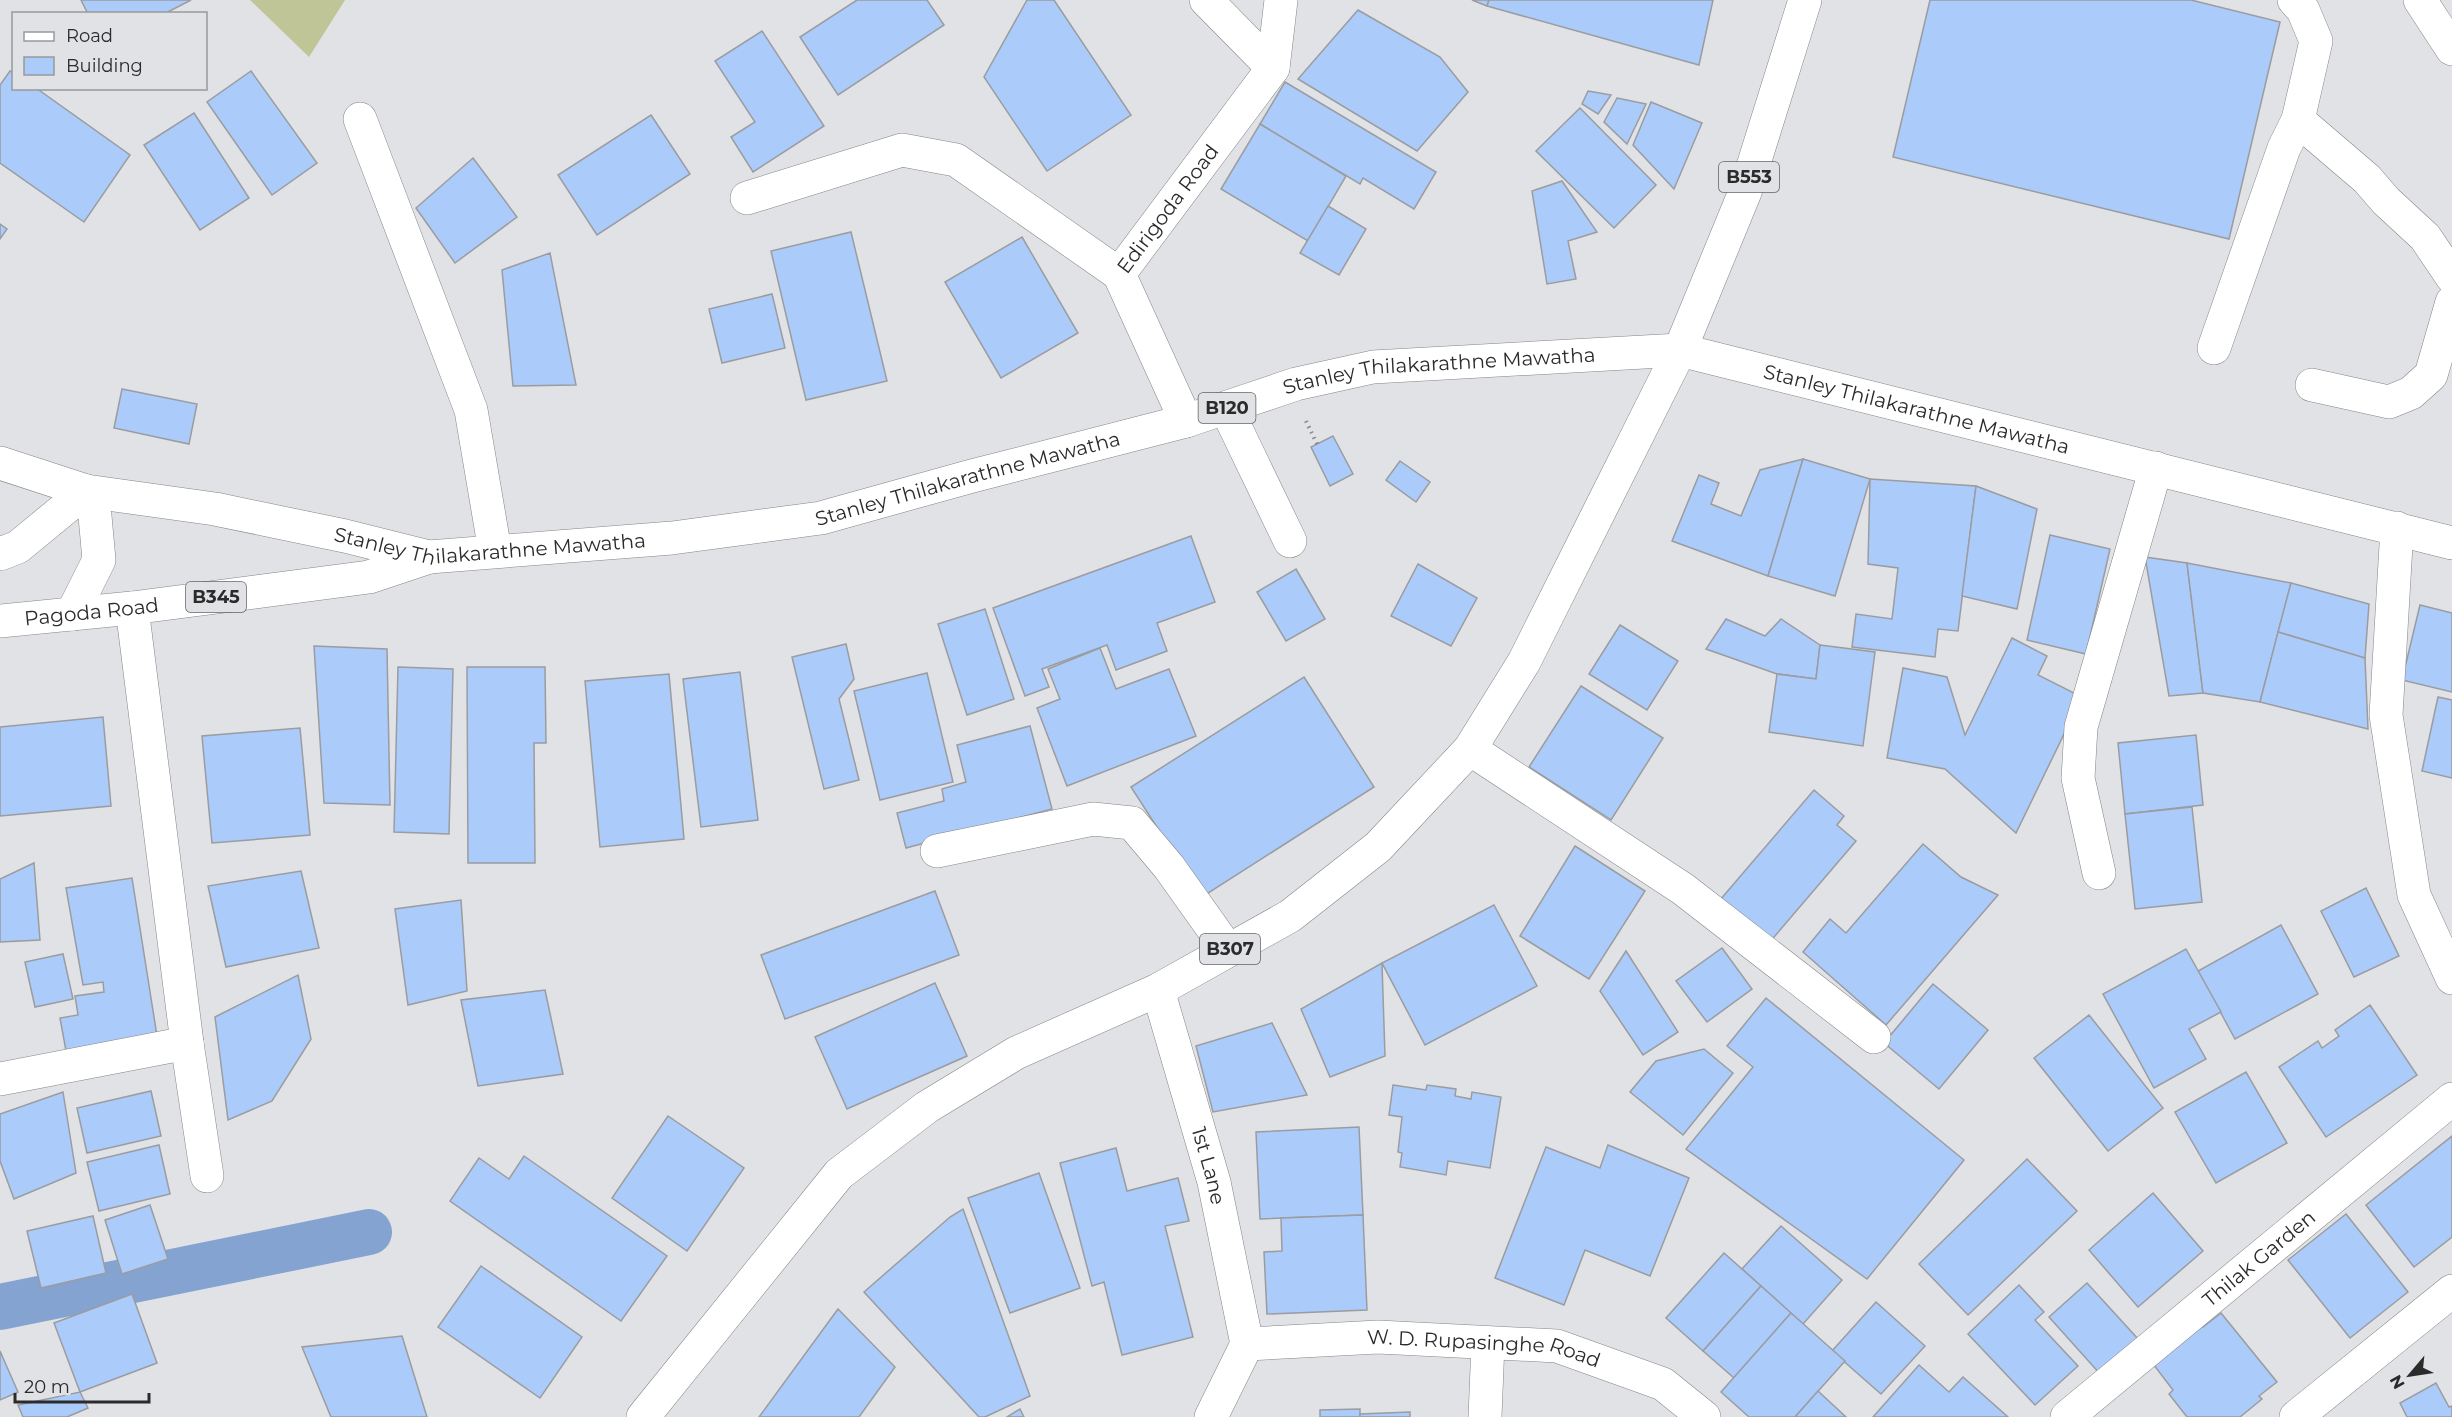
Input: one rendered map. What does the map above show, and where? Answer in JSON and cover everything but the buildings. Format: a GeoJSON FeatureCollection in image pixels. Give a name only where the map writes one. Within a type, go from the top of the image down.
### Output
{"type":"FeatureCollection","features":[{"type":"Feature","properties":{"kind":"street"},"geometry":{"type":"LineString","coordinates":[[1206,0],[1273,68]]}},
{"type":"Feature","properties":{"kind":"street"},"geometry":{"type":"LineString","coordinates":[[1273,68],[1281,0]]}},
{"type":"Feature","properties":{"kind":"street","name":"B553"},"geometry":{"type":"LineString","coordinates":[[1680,350],[1745,192],[1805,0]]}},
{"type":"Feature","properties":{"kind":"street"},"geometry":{"type":"LineString","coordinates":[[2214,348],[2284,148],[2298,120],[2316,41],[2303,10],[2294,0]]}},
{"type":"Feature","properties":{"kind":"street"},"geometry":{"type":"LineString","coordinates":[[2420,0],[2452,49]]}},
{"type":"Feature","properties":{"kind":"street","name":"Edirigoda Road"},"geometry":{"type":"LineString","coordinates":[[1186,421],[1119,274],[1273,68]]}},
{"type":"Feature","properties":{"kind":"street"},"geometry":{"type":"LineString","coordinates":[[360,119],[471,410],[495,551]]}},
{"type":"Feature","properties":{"kind":"street"},"geometry":{"type":"LineString","coordinates":[[2298,120],[2367,179],[2386,201],[2425,237],[2452,277]]}},
{"type":"Feature","properties":{"kind":"street"},"geometry":{"type":"LineString","coordinates":[[747,198],[902,150],[956,160],[1119,274]]}},
{"type":"Feature","properties":{"kind":"street"},"geometry":{"type":"LineString","coordinates":[[2312,385],[2389,402],[2411,393],[2431,375],[2452,302]]}},
{"type":"Feature","properties":{"kind":"street","name":"Stanley Thilakarathne Mawatha"},"geometry":{"type":"LineString","coordinates":[[0,463],[86,490],[216,509],[345,536],[429,557],[672,538],[821,518],[972,476],[1186,421],[1296,384],[1373,367],[1680,350],[2452,543]]}},
{"type":"Feature","properties":{"kind":"street","name":"B307"},"geometry":{"type":"LineString","coordinates":[[643,1417],[839,1174],[927,1107],[1016,1053],[1158,990],[1290,916],[1378,847],[1470,749],[1524,662],[1680,350]]}},
{"type":"Feature","properties":{"kind":"street"},"geometry":{"type":"LineString","coordinates":[[1226,408],[1290,541]]}},
{"type":"Feature","properties":{"kind":"street"},"geometry":{"type":"LineString","coordinates":[[2099,873],[2078,778],[2081,727],[2156,468]]}},
{"type":"Feature","properties":{"kind":"street"},"geometry":{"type":"LineString","coordinates":[[0,554],[18,548],[86,490],[95,516],[99,560],[72,614]]}},
{"type":"Feature","properties":{"kind":"street"},"geometry":{"type":"LineString","coordinates":[[2397,528],[2386,715],[2414,895],[2452,978]]}},
{"type":"Feature","properties":{"kind":"street","name":"Pagoda Road"},"geometry":{"type":"LineString","coordinates":[[0,621],[132,608],[369,577],[429,557]]}},
{"type":"Feature","properties":{"kind":"street"},"geometry":{"type":"LineString","coordinates":[[132,608],[187,1043],[207,1176]]}},
{"type":"Feature","properties":{"kind":"street"},"geometry":{"type":"LineString","coordinates":[[1470,749],[1683,889],[1874,1037]]}},
{"type":"Feature","properties":{"kind":"street"},"geometry":{"type":"LineString","coordinates":[[937,851],[1093,819],[1132,823],[1169,867],[1228,950]]}},
{"type":"Feature","properties":{"kind":"street","name":"1st Lane"},"geometry":{"type":"LineString","coordinates":[[1158,990],[1214,1182],[1247,1344]]}},
{"type":"Feature","properties":{"kind":"street"},"geometry":{"type":"LineString","coordinates":[[0,1079],[187,1043]]}},
{"type":"Feature","properties":{"kind":"street","name":"Thilak Garden"},"geometry":{"type":"LineString","coordinates":[[2067,1417],[2452,1099]]}},
{"type":"Feature","properties":{"kind":"street"},"geometry":{"type":"LineString","coordinates":[[2296,1417],[2452,1291]]}},
{"type":"Feature","properties":{"kind":"street","name":"W. D. Rupasinghe Road"},"geometry":{"type":"LineString","coordinates":[[1247,1344],[1378,1337],[1557,1346],[1662,1384],[1704,1417]]}},
{"type":"Feature","properties":{"kind":"street"},"geometry":{"type":"LineString","coordinates":[[1485,1417],[1488,1343]]}},
{"type":"Feature","properties":{"kind":"street"},"geometry":{"type":"LineString","coordinates":[[1211,1417],[1247,1344]]}},
{"type":"Feature","properties":{"kind":"green space"},"geometry":{"type":"Polygon","coordinates":[[[250,0],[345,0],[309,57],[250,0]]]}},
{"type":"Feature","properties":{"kind":"waterway"},"geometry":{"type":"LineString","coordinates":[[0,1307],[369,1232]]}}]}
